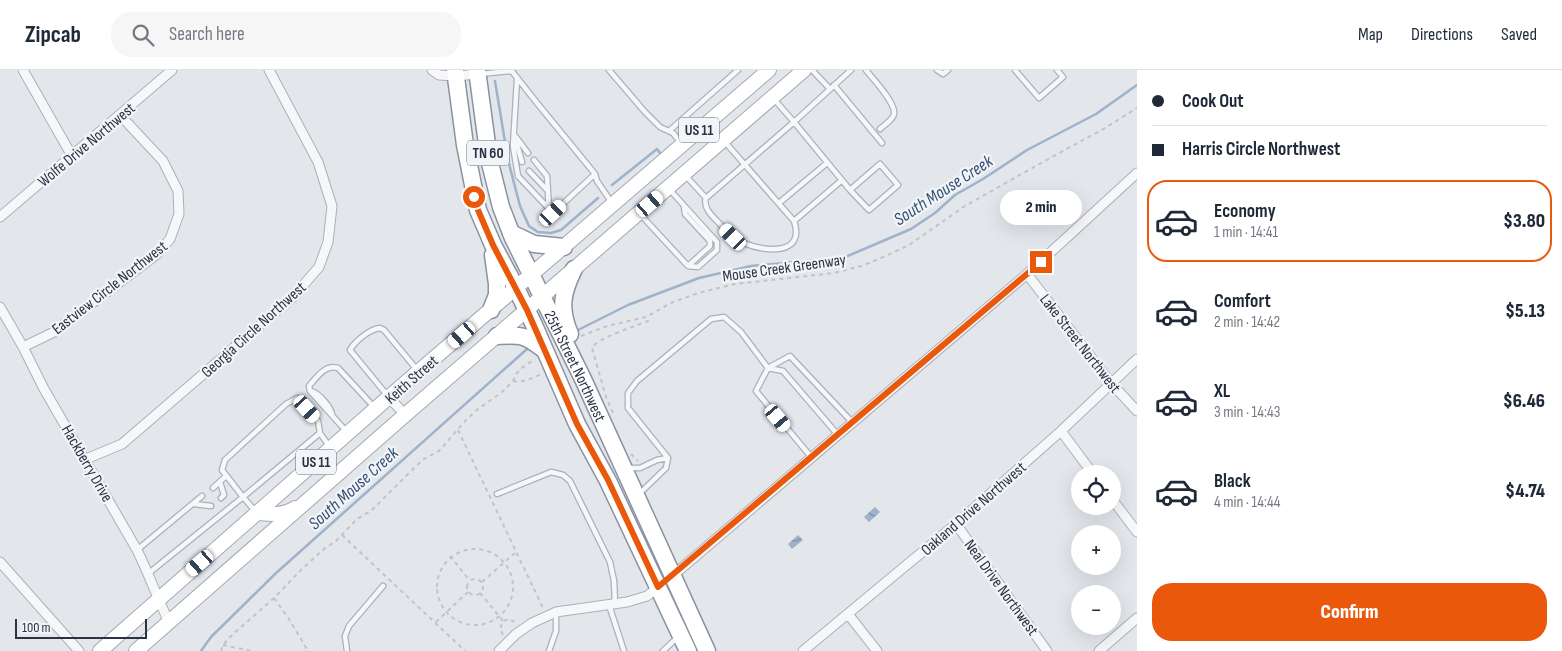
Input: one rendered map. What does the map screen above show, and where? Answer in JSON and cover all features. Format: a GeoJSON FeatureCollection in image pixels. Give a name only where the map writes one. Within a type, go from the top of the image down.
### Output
{"type":"FeatureCollection","features":[{"type":"Feature","properties":{"kind":"highway","name":"25th Street Northwest"},"geometry":{"type":"LineString","coordinates":[[478,72],[489,159],[501,207],[511,233],[583,379],[706,651]]}},
{"type":"Feature","properties":{"kind":"highway","name":"25th Street Northwest"},"geometry":{"type":"LineString","coordinates":[[455,73],[474,197],[478,210],[493,245],[527,310],[540,354],[608,480],[688,651]]}},
{"type":"Feature","properties":{"kind":"highway"},"geometry":{"type":"LineString","coordinates":[[511,233],[534,244],[564,247]]}},
{"type":"Feature","properties":{"kind":"highway"},"geometry":{"type":"LineString","coordinates":[[491,310],[497,295],[493,245]]}},
{"type":"Feature","properties":{"kind":"highway"},"geometry":{"type":"LineString","coordinates":[[574,270],[563,294],[564,317],[575,346],[583,379]]}},
{"type":"Feature","properties":{"kind":"highway"},"geometry":{"type":"LineString","coordinates":[[497,336],[523,336],[531,339],[540,354]]}},
{"type":"Feature","properties":{"kind":"main road","name":"Keith Street"},"geometry":{"type":"LineString","coordinates":[[136,651],[405,415],[804,70]]}},
{"type":"Feature","properties":{"kind":"main road","name":"Keith Street"},"geometry":{"type":"LineString","coordinates":[[100,651],[389,397],[766,71]]}},
{"type":"Feature","properties":{"kind":"main road"},"geometry":{"type":"LineString","coordinates":[[257,513],[276,515],[288,512],[310,498]]}},
{"type":"Feature","properties":{"kind":"street"},"geometry":{"type":"LineString","coordinates":[[23,70],[72,156]]}},
{"type":"Feature","properties":{"kind":"street","name":"Wolfe Drive Northwest"},"geometry":{"type":"LineString","coordinates":[[0,217],[172,70]]}},
{"type":"Feature","properties":{"kind":"street","name":"Georgia Circle Northwest"},"geometry":{"type":"LineString","coordinates":[[86,460],[122,444],[293,297],[319,267],[328,242],[332,206],[318,162],[269,70]]}},
{"type":"Feature","properties":{"kind":"street"},"geometry":{"type":"LineString","coordinates":[[432,70],[439,75],[478,72]]}},
{"type":"Feature","properties":{"kind":"street","name":"Eastview Circle Northwest"},"geometry":{"type":"LineString","coordinates":[[23,347],[54,332],[157,254],[170,238],[179,214],[178,191],[163,161],[120,115]]}},
{"type":"Feature","properties":{"kind":"street"},"geometry":{"type":"LineString","coordinates":[[499,651],[522,630],[556,612],[627,602],[647,596],[1027,274],[1137,173]]}},
{"type":"Feature","properties":{"kind":"street","name":"Lake Street Northwest"},"geometry":{"type":"LineString","coordinates":[[1027,274],[1111,383],[1137,411]]}},
{"type":"Feature","properties":{"kind":"street","name":"Hackberry Drive"},"geometry":{"type":"LineString","coordinates":[[0,307],[44,389],[137,550],[149,573],[158,600],[170,622]]}},
{"type":"Feature","properties":{"kind":"street","name":"Oakland Drive Northwest"},"geometry":{"type":"LineString","coordinates":[[803,651],[956,524],[1061,431],[1137,359]]}},
{"type":"Feature","properties":{"kind":"street"},"geometry":{"type":"LineString","coordinates":[[389,397],[405,415]]}},
{"type":"Feature","properties":{"kind":"street"},"geometry":{"type":"LineString","coordinates":[[1061,431],[1086,465]]}},
{"type":"Feature","properties":{"kind":"street"},"geometry":{"type":"LineString","coordinates":[[1121,511],[1137,532]]}},
{"type":"Feature","properties":{"kind":"street","name":"Neal Drive Northwest"},"geometry":{"type":"LineString","coordinates":[[956,524],[1048,651]]}},
{"type":"Feature","properties":{"kind":"street"},"geometry":{"type":"LineString","coordinates":[[0,562],[79,651]]}},
{"type":"Feature","properties":{"kind":"street"},"geometry":{"type":"LineString","coordinates":[[848,614],[876,651]]}},
{"type":"Feature","properties":{"kind":"street"},"geometry":{"type":"LineString","coordinates":[[1099,651],[1137,618]]}},
{"type":"Feature","properties":{"kind":"lane"},"geometry":{"type":"LineString","coordinates":[[609,70],[645,112],[660,126],[674,133],[682,145]]}},
{"type":"Feature","properties":{"kind":"lane"},"geometry":{"type":"LineString","coordinates":[[668,131],[738,70]]}},
{"type":"Feature","properties":{"kind":"lane"},"geometry":{"type":"LineString","coordinates":[[812,70],[830,89]]}},
{"type":"Feature","properties":{"kind":"lane"},"geometry":{"type":"LineString","coordinates":[[724,140],[745,164],[779,203],[794,221],[797,230],[796,238],[788,247],[774,250],[759,249],[733,237],[707,209],[706,197],[745,164],[794,122],[851,70]]}},
{"type":"Feature","properties":{"kind":"lane"},"geometry":{"type":"LineString","coordinates":[[866,70],[892,105],[894,114],[880,129]]}},
{"type":"Feature","properties":{"kind":"lane"},"geometry":{"type":"LineString","coordinates":[[937,70],[943,74],[948,70]]}},
{"type":"Feature","properties":{"kind":"lane"},"geometry":{"type":"LineString","coordinates":[[1015,70],[1039,98],[1063,77],[1057,70]]}},
{"type":"Feature","properties":{"kind":"lane"},"geometry":{"type":"LineString","coordinates":[[478,72],[511,71],[595,174],[597,181],[613,204]]}},
{"type":"Feature","properties":{"kind":"lane"},"geometry":{"type":"LineString","coordinates":[[517,79],[513,146],[518,176],[553,213],[595,174]]}},
{"type":"Feature","properties":{"kind":"lane"},"geometry":{"type":"LineString","coordinates":[[834,85],[882,142]]}},
{"type":"Feature","properties":{"kind":"lane"},"geometry":{"type":"LineString","coordinates":[[773,97],[827,163],[850,190],[869,210],[898,185],[880,164],[850,190]]}},
{"type":"Feature","properties":{"kind":"lane"},"geometry":{"type":"LineString","coordinates":[[514,134],[528,153]]}},
{"type":"Feature","properties":{"kind":"lane"},"geometry":{"type":"LineString","coordinates":[[514,134],[522,162]]}},
{"type":"Feature","properties":{"kind":"lane"},"geometry":{"type":"LineString","coordinates":[[534,160],[547,176],[549,209]]}},
{"type":"Feature","properties":{"kind":"lane"},"geometry":{"type":"LineString","coordinates":[[779,203],[827,163]]}},
{"type":"Feature","properties":{"kind":"lane"},"geometry":{"type":"LineString","coordinates":[[530,170],[548,190]]}},
{"type":"Feature","properties":{"kind":"lane"},"geometry":{"type":"LineString","coordinates":[[684,174],[706,197]]}},
{"type":"Feature","properties":{"kind":"lane"},"geometry":{"type":"LineString","coordinates":[[794,221],[842,180]]}},
{"type":"Feature","properties":{"kind":"lane"},"geometry":{"type":"LineString","coordinates":[[639,213],[688,266],[698,267],[717,250],[717,242],[668,188]]}},
{"type":"Feature","properties":{"kind":"lane"},"geometry":{"type":"LineString","coordinates":[[684,206],[685,214],[710,241],[710,246],[688,266]]}},
{"type":"Feature","properties":{"kind":"lane"},"geometry":{"type":"LineString","coordinates":[[636,497],[666,468],[668,458],[628,408],[628,393],[638,381],[711,319],[724,317],[741,332],[768,368],[783,371],[838,435]]}},
{"type":"Feature","properties":{"kind":"lane"},"geometry":{"type":"LineString","coordinates":[[389,397],[351,352],[352,346],[373,329],[380,328],[384,330],[419,372]]}},
{"type":"Feature","properties":{"kind":"lane"},"geometry":{"type":"LineString","coordinates":[[812,458],[756,391],[768,368],[790,356],[852,423]]}},
{"type":"Feature","properties":{"kind":"lane"},"geometry":{"type":"LineString","coordinates":[[348,434],[310,391],[308,386],[323,370],[332,366],[344,372],[376,409]]}},
{"type":"Feature","properties":{"kind":"lane"},"geometry":{"type":"LineString","coordinates":[[257,513],[222,470],[224,460],[286,404],[297,398],[318,421],[320,433],[331,449]]}},
{"type":"Feature","properties":{"kind":"lane"},"geometry":{"type":"LineString","coordinates":[[149,573],[320,433]]}},
{"type":"Feature","properties":{"kind":"lane"},"geometry":{"type":"LineString","coordinates":[[623,468],[640,468],[657,460],[668,458]]}},
{"type":"Feature","properties":{"kind":"lane"},"geometry":{"type":"LineString","coordinates":[[497,494],[551,472],[563,475],[570,481],[610,562],[614,581],[612,604],[624,651]]}},
{"type":"Feature","properties":{"kind":"lane"},"geometry":{"type":"LineString","coordinates":[[212,488],[226,476]]}},
{"type":"Feature","properties":{"kind":"lane"},"geometry":{"type":"LineString","coordinates":[[220,482],[224,495],[221,498]]}},
{"type":"Feature","properties":{"kind":"lane"},"geometry":{"type":"LineString","coordinates":[[137,550],[202,496]]}},
{"type":"Feature","properties":{"kind":"lane"},"geometry":{"type":"LineString","coordinates":[[194,504],[211,506]]}},
{"type":"Feature","properties":{"kind":"lane"},"geometry":{"type":"LineString","coordinates":[[347,651],[346,636],[349,626],[383,586]]}},
{"type":"Feature","properties":{"kind":"lane"},"geometry":{"type":"LineString","coordinates":[[550,651],[556,631],[556,612]]}},
{"type":"Feature","properties":{"kind":"lane"},"geometry":{"type":"LineString","coordinates":[[663,651],[681,634]]}},
{"type":"Feature","properties":{"kind":"path","name":"Mouse Creek Greenway"},"geometry":{"type":"LineString","coordinates":[[581,336],[607,326],[646,317],[671,303],[698,293],[735,284],[834,272],[861,266],[880,259],[909,244],[965,206],[1105,128],[1137,108]]}},
{"type":"Feature","properties":{"kind":"path"},"geometry":{"type":"LineString","coordinates":[[220,651],[231,636],[274,598],[302,569],[342,535],[357,519],[372,510],[424,459],[439,451],[478,409],[501,393],[523,367],[540,354]]}},
{"type":"Feature","properties":{"kind":"path"},"geometry":{"type":"LineString","coordinates":[[513,381],[525,380],[544,373]]}},
{"type":"Feature","properties":{"kind":"path"},"geometry":{"type":"LineString","coordinates":[[458,430],[547,616]]}},
{"type":"Feature","properties":{"kind":"path"},"geometry":{"type":"LineString","coordinates":[[342,535],[466,651]]}},
{"type":"Feature","properties":{"kind":"path"},"geometry":{"type":"LineString","coordinates":[[473,548],[496,554],[504,562],[511,573],[513,584],[508,608],[500,616],[490,622],[468,625],[458,621],[446,612],[437,596],[436,585],[438,574],[450,556],[461,550],[473,548]]}},
{"type":"Feature","properties":{"kind":"path"},"geometry":{"type":"LineString","coordinates":[[482,582],[516,552]]}},
{"type":"Feature","properties":{"kind":"path"},"geometry":{"type":"LineString","coordinates":[[450,556],[470,581]]}},
{"type":"Feature","properties":{"kind":"path"},"geometry":{"type":"LineString","coordinates":[[470,581],[476,579],[482,582]]}},
{"type":"Feature","properties":{"kind":"path"},"geometry":{"type":"LineString","coordinates":[[469,592],[468,586],[470,581]]}},
{"type":"Feature","properties":{"kind":"path"},"geometry":{"type":"LineString","coordinates":[[469,592],[474,595],[480,593],[483,588],[482,582]]}},
{"type":"Feature","properties":{"kind":"path"},"geometry":{"type":"LineString","coordinates":[[436,622],[469,592]]}},
{"type":"Feature","properties":{"kind":"path"},"geometry":{"type":"LineString","coordinates":[[480,593],[503,621]]}},
{"type":"Feature","properties":{"kind":"path"},"geometry":{"type":"LineString","coordinates":[[274,598],[308,651]]}},
{"type":"Feature","properties":{"kind":"path"},"geometry":{"type":"LineString","coordinates":[[503,621],[508,619],[514,621],[522,630]]}},
{"type":"Feature","properties":{"kind":"path"},"geometry":{"type":"LineString","coordinates":[[503,621],[501,632],[508,641]]}},
{"type":"Feature","properties":{"kind":"path"},"geometry":{"type":"LineString","coordinates":[[223,645],[252,651]]}},
{"type":"Feature","properties":{"kind":"water"},"geometry":{"type":"Polygon","coordinates":[[[875,507],[880,512],[869,522],[864,517],[875,507]]]}},
{"type":"Feature","properties":{"kind":"water"},"geometry":{"type":"Polygon","coordinates":[[[798,535],[803,540],[792,549],[788,544],[798,535]]]}},
{"type":"Feature","properties":{"kind":"waterway"},"geometry":{"type":"LineString","coordinates":[[495,81],[508,160],[520,206],[529,226],[538,232],[551,233],[561,230],[598,198]]}},
{"type":"Feature","properties":{"kind":"waterway","name":"South Mouse Creek"},"geometry":{"type":"LineString","coordinates":[[578,330],[628,305],[699,278],[751,266],[843,258],[911,229],[935,213],[955,195],[1027,150],[1096,114],[1137,85]]}},
{"type":"Feature","properties":{"kind":"waterway"},"geometry":{"type":"LineString","coordinates":[[612,185],[657,149],[660,153]]}},
{"type":"Feature","properties":{"kind":"waterway","name":"South Mouse Creek"},"geometry":{"type":"LineString","coordinates":[[201,651],[211,637],[275,574],[527,349]]}},
{"type":"Feature","properties":{"kind":"route"},"geometry":{"type":"LineString","coordinates":[[474,197],[493,245],[527,310],[577,424],[608,480],[658,587],[1041,262]]}}]}
